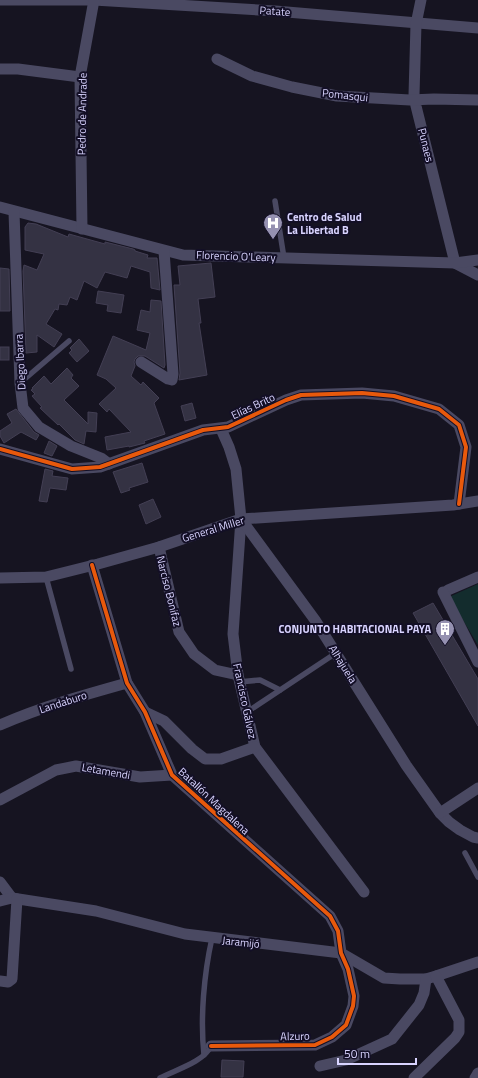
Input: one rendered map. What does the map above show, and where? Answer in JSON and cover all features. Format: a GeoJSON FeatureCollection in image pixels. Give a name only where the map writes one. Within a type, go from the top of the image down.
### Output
{"type":"FeatureCollection","features":[{"type":"Feature","properties":{"kind":"street","name":"Patate"},"geometry":{"type":"LineString","coordinates":[[0,0],[94,0],[275,6],[416,24],[478,28]]}},
{"type":"Feature","properties":{"kind":"street","name":"Pedro de Andrade"},"geometry":{"type":"LineString","coordinates":[[82,229],[80,77],[94,0]]}},
{"type":"Feature","properties":{"kind":"street","name":"Punaes"},"geometry":{"type":"LineString","coordinates":[[422,0],[416,24],[415,100],[455,263]]}},
{"type":"Feature","properties":{"kind":"street","name":"Pomasqui"},"geometry":{"type":"LineString","coordinates":[[217,59],[252,76],[337,96],[415,100],[478,100]]}},
{"type":"Feature","properties":{"kind":"street"},"geometry":{"type":"LineString","coordinates":[[0,69],[18,69],[80,77]]}},
{"type":"Feature","properties":{"kind":"street","name":"Florencio O'Leary"},"geometry":{"type":"LineString","coordinates":[[0,207],[14,212],[182,255],[455,263],[478,260]]}},
{"type":"Feature","properties":{"kind":"street","name":"Diego Ibarra"},"geometry":{"type":"LineString","coordinates":[[14,212],[20,383],[24,408],[39,427],[71,446],[101,458],[109,464]]}},
{"type":"Feature","properties":{"kind":"street"},"geometry":{"type":"LineString","coordinates":[[141,362],[172,380],[173,374],[164,251]]}},
{"type":"Feature","properties":{"kind":"street"},"geometry":{"type":"LineString","coordinates":[[455,263],[478,275]]}},
{"type":"Feature","properties":{"kind":"street","name":"Elías Brito"},"geometry":{"type":"LineString","coordinates":[[0,449],[72,469],[100,467],[203,430],[228,427],[286,400],[301,395],[362,393],[394,396],[438,409],[459,425],[466,447],[459,504]]}},
{"type":"Feature","properties":{"kind":"street","name":"Francisco Gálvez"},"geometry":{"type":"LineString","coordinates":[[221,429],[230,447],[236,469],[241,519],[233,634],[238,678],[255,747],[364,892]]}},
{"type":"Feature","properties":{"kind":"street","name":"General Miller"},"geometry":{"type":"LineString","coordinates":[[0,578],[46,577],[158,547],[241,519],[459,504],[478,501]]}},
{"type":"Feature","properties":{"kind":"street","name":"Alhajuela"},"geometry":{"type":"LineString","coordinates":[[241,519],[315,620],[406,765],[440,812],[449,822],[460,830],[478,838]]}},
{"type":"Feature","properties":{"kind":"street","name":"Narciso Bonifaz"},"geometry":{"type":"LineString","coordinates":[[158,547],[179,632],[194,654],[215,670],[238,678]]}},
{"type":"Feature","properties":{"kind":"street","name":"Batallón Magdalena"},"geometry":{"type":"LineString","coordinates":[[92,565],[126,683],[145,712],[172,775],[330,916],[338,931],[341,953]]}},
{"type":"Feature","properties":{"kind":"street"},"geometry":{"type":"LineString","coordinates":[[478,577],[446,591],[478,662]]}},
{"type":"Feature","properties":{"kind":"street","name":"Landaburo"},"geometry":{"type":"LineString","coordinates":[[0,725],[20,716],[64,701],[126,683]]}},
{"type":"Feature","properties":{"kind":"street"},"geometry":{"type":"LineString","coordinates":[[145,712],[164,721],[192,749],[205,759],[221,759],[255,747]]}},
{"type":"Feature","properties":{"kind":"street","name":"Letamendi"},"geometry":{"type":"LineString","coordinates":[[0,800],[56,770],[76,766],[140,777],[172,775]]}},
{"type":"Feature","properties":{"kind":"street"},"geometry":{"type":"LineString","coordinates":[[440,812],[478,788]]}},
{"type":"Feature","properties":{"kind":"street"},"geometry":{"type":"LineString","coordinates":[[0,882],[15,898],[12,979],[8,982],[0,981]]}},
{"type":"Feature","properties":{"kind":"street","name":"Jaramijó"},"geometry":{"type":"LineString","coordinates":[[0,901],[15,898],[96,911],[184,934],[341,953],[384,978],[431,978],[478,962]]}},
{"type":"Feature","properties":{"kind":"street","name":"Alzuro"},"geometry":{"type":"LineString","coordinates":[[211,1046],[315,1045],[332,1037],[346,1025],[353,1006],[354,996],[348,968],[341,953]]}},
{"type":"Feature","properties":{"kind":"street"},"geometry":{"type":"LineString","coordinates":[[320,1066],[346,1060],[392,1038],[419,1005],[431,978]]}},
{"type":"Feature","properties":{"kind":"street"},"geometry":{"type":"LineString","coordinates":[[414,1078],[455,1038],[459,1032],[458,1020],[431,978]]}},
{"type":"Feature","properties":{"kind":"street"},"geometry":{"type":"LineString","coordinates":[[475,1078],[478,1073]]}},
{"type":"Feature","properties":{"kind":"lane"},"geometry":{"type":"LineString","coordinates":[[275,201],[284,258]]}},
{"type":"Feature","properties":{"kind":"lane"},"geometry":{"type":"LineString","coordinates":[[20,383],[69,341]]}},
{"type":"Feature","properties":{"kind":"lane"},"geometry":{"type":"LineString","coordinates":[[46,577],[71,669]]}},
{"type":"Feature","properties":{"kind":"lane"},"geometry":{"type":"LineString","coordinates":[[247,712],[336,653]]}},
{"type":"Feature","properties":{"kind":"lane"},"geometry":{"type":"LineString","coordinates":[[238,678],[260,680],[280,690]]}},
{"type":"Feature","properties":{"kind":"lane"},"geometry":{"type":"LineString","coordinates":[[465,853],[478,877]]}},
{"type":"Feature","properties":{"kind":"lane"},"geometry":{"type":"LineString","coordinates":[[204,1055],[202,1033],[208,958],[212,938]]}},
{"type":"Feature","properties":{"kind":"lane"},"geometry":{"type":"LineString","coordinates":[[160,1078],[204,1055],[209,1051],[211,1046]]}},
{"type":"Feature","properties":{"kind":"green space"},"geometry":{"type":"Polygon","coordinates":[[[478,584],[478,645],[449,597],[478,584]]]}},
{"type":"Feature","properties":{"kind":"building"},"geometry":{"type":"Polygon","coordinates":[[[28,223],[36,224],[68,237],[69,234],[105,244],[105,242],[133,249],[148,255],[147,258],[157,258],[160,290],[151,288],[150,272],[131,266],[127,278],[105,272],[97,288],[84,281],[77,300],[70,297],[67,305],[59,304],[58,310],[55,309],[46,324],[62,334],[54,347],[37,335],[37,352],[26,353],[24,265],[37,270],[44,254],[25,250],[25,227],[28,223]]]}},
{"type":"Feature","properties":{"kind":"building"},"geometry":{"type":"Polygon","coordinates":[[[211,263],[215,297],[198,299],[201,323],[199,323],[207,375],[179,380],[180,373],[174,285],[180,285],[178,266],[211,263]]]}},
{"type":"Feature","properties":{"kind":"building"},"geometry":{"type":"Polygon","coordinates":[[[0,268],[9,269],[10,311],[0,311],[0,268]]]}},
{"type":"Feature","properties":{"kind":"building"},"geometry":{"type":"Polygon","coordinates":[[[98,291],[124,295],[121,313],[107,311],[108,305],[96,303],[98,291]]]}},
{"type":"Feature","properties":{"kind":"building"},"geometry":{"type":"Polygon","coordinates":[[[151,300],[161,301],[165,365],[164,368],[145,356],[138,356],[135,359],[135,366],[131,376],[141,385],[143,382],[159,398],[154,403],[165,434],[144,441],[145,443],[107,450],[105,437],[131,432],[109,409],[107,412],[99,404],[116,388],[106,379],[97,375],[113,336],[146,350],[150,333],[137,330],[141,310],[150,312],[151,300]]]}},
{"type":"Feature","properties":{"kind":"building"},"geometry":{"type":"Polygon","coordinates":[[[79,339],[89,351],[77,362],[69,353],[72,350],[70,348],[79,339]]]}},
{"type":"Feature","properties":{"kind":"building"},"geometry":{"type":"Polygon","coordinates":[[[0,347],[9,347],[9,360],[0,360],[0,347]]]}},
{"type":"Feature","properties":{"kind":"building"},"geometry":{"type":"Polygon","coordinates":[[[67,368],[73,375],[71,378],[79,386],[64,400],[88,424],[88,412],[97,413],[96,432],[86,431],[84,444],[75,440],[59,424],[58,425],[40,408],[42,407],[32,396],[35,394],[31,390],[33,389],[32,388],[44,376],[51,384],[67,368]]]}},
{"type":"Feature","properties":{"kind":"building"},"geometry":{"type":"Polygon","coordinates":[[[192,403],[196,418],[185,421],[181,406],[192,403]]]}},
{"type":"Feature","properties":{"kind":"building"},"geometry":{"type":"Polygon","coordinates":[[[16,409],[34,432],[39,435],[36,440],[21,432],[4,443],[0,436],[0,431],[12,423],[7,414],[16,409]]]}},
{"type":"Feature","properties":{"kind":"building"},"geometry":{"type":"Polygon","coordinates":[[[49,441],[57,446],[52,456],[44,453],[49,441]]]}},
{"type":"Feature","properties":{"kind":"building"},"geometry":{"type":"Polygon","coordinates":[[[142,463],[148,482],[129,488],[130,490],[121,493],[113,472],[142,463]]]}},
{"type":"Feature","properties":{"kind":"building"},"geometry":{"type":"Polygon","coordinates":[[[45,469],[53,471],[52,476],[68,478],[66,490],[50,488],[47,502],[39,501],[45,469]]]}},
{"type":"Feature","properties":{"kind":"building"},"geometry":{"type":"Polygon","coordinates":[[[153,499],[161,517],[146,524],[139,505],[153,499]]]}},
{"type":"Feature","properties":{"kind":"building","name":"CONJUNTO HABITACIONAL PAYA"},"geometry":{"type":"Polygon","coordinates":[[[433,603],[478,679],[478,726],[413,613],[433,603]]]}},
{"type":"Feature","properties":{"kind":"building"},"geometry":{"type":"Polygon","coordinates":[[[222,1060],[244,1061],[243,1077],[221,1077],[222,1060]]]}},
{"type":"Feature","properties":{"kind":"cycle path"},"geometry":{"type":"LineString","coordinates":[[0,449],[72,469],[100,467],[203,430],[228,427],[286,400],[301,395],[362,393],[394,396],[439,409],[459,425],[466,447],[459,504]]}},
{"type":"Feature","properties":{"kind":"cycle path"},"geometry":{"type":"LineString","coordinates":[[92,565],[127,683],[145,712],[172,775],[330,916],[338,931],[341,953],[348,969],[354,996],[353,1006],[346,1025],[332,1037],[315,1045],[211,1046]]}},
{"type":"Feature","properties":{"kind":"place","name":"Centro de Salud La Libertad B"},"geometry":{"type":"Point","coordinates":[273,240]}},
{"type":"Feature","properties":{"kind":"place","name":"CONJUNTO HABITACIONAL PAYA"},"geometry":{"type":"Point","coordinates":[445,646]}}]}
